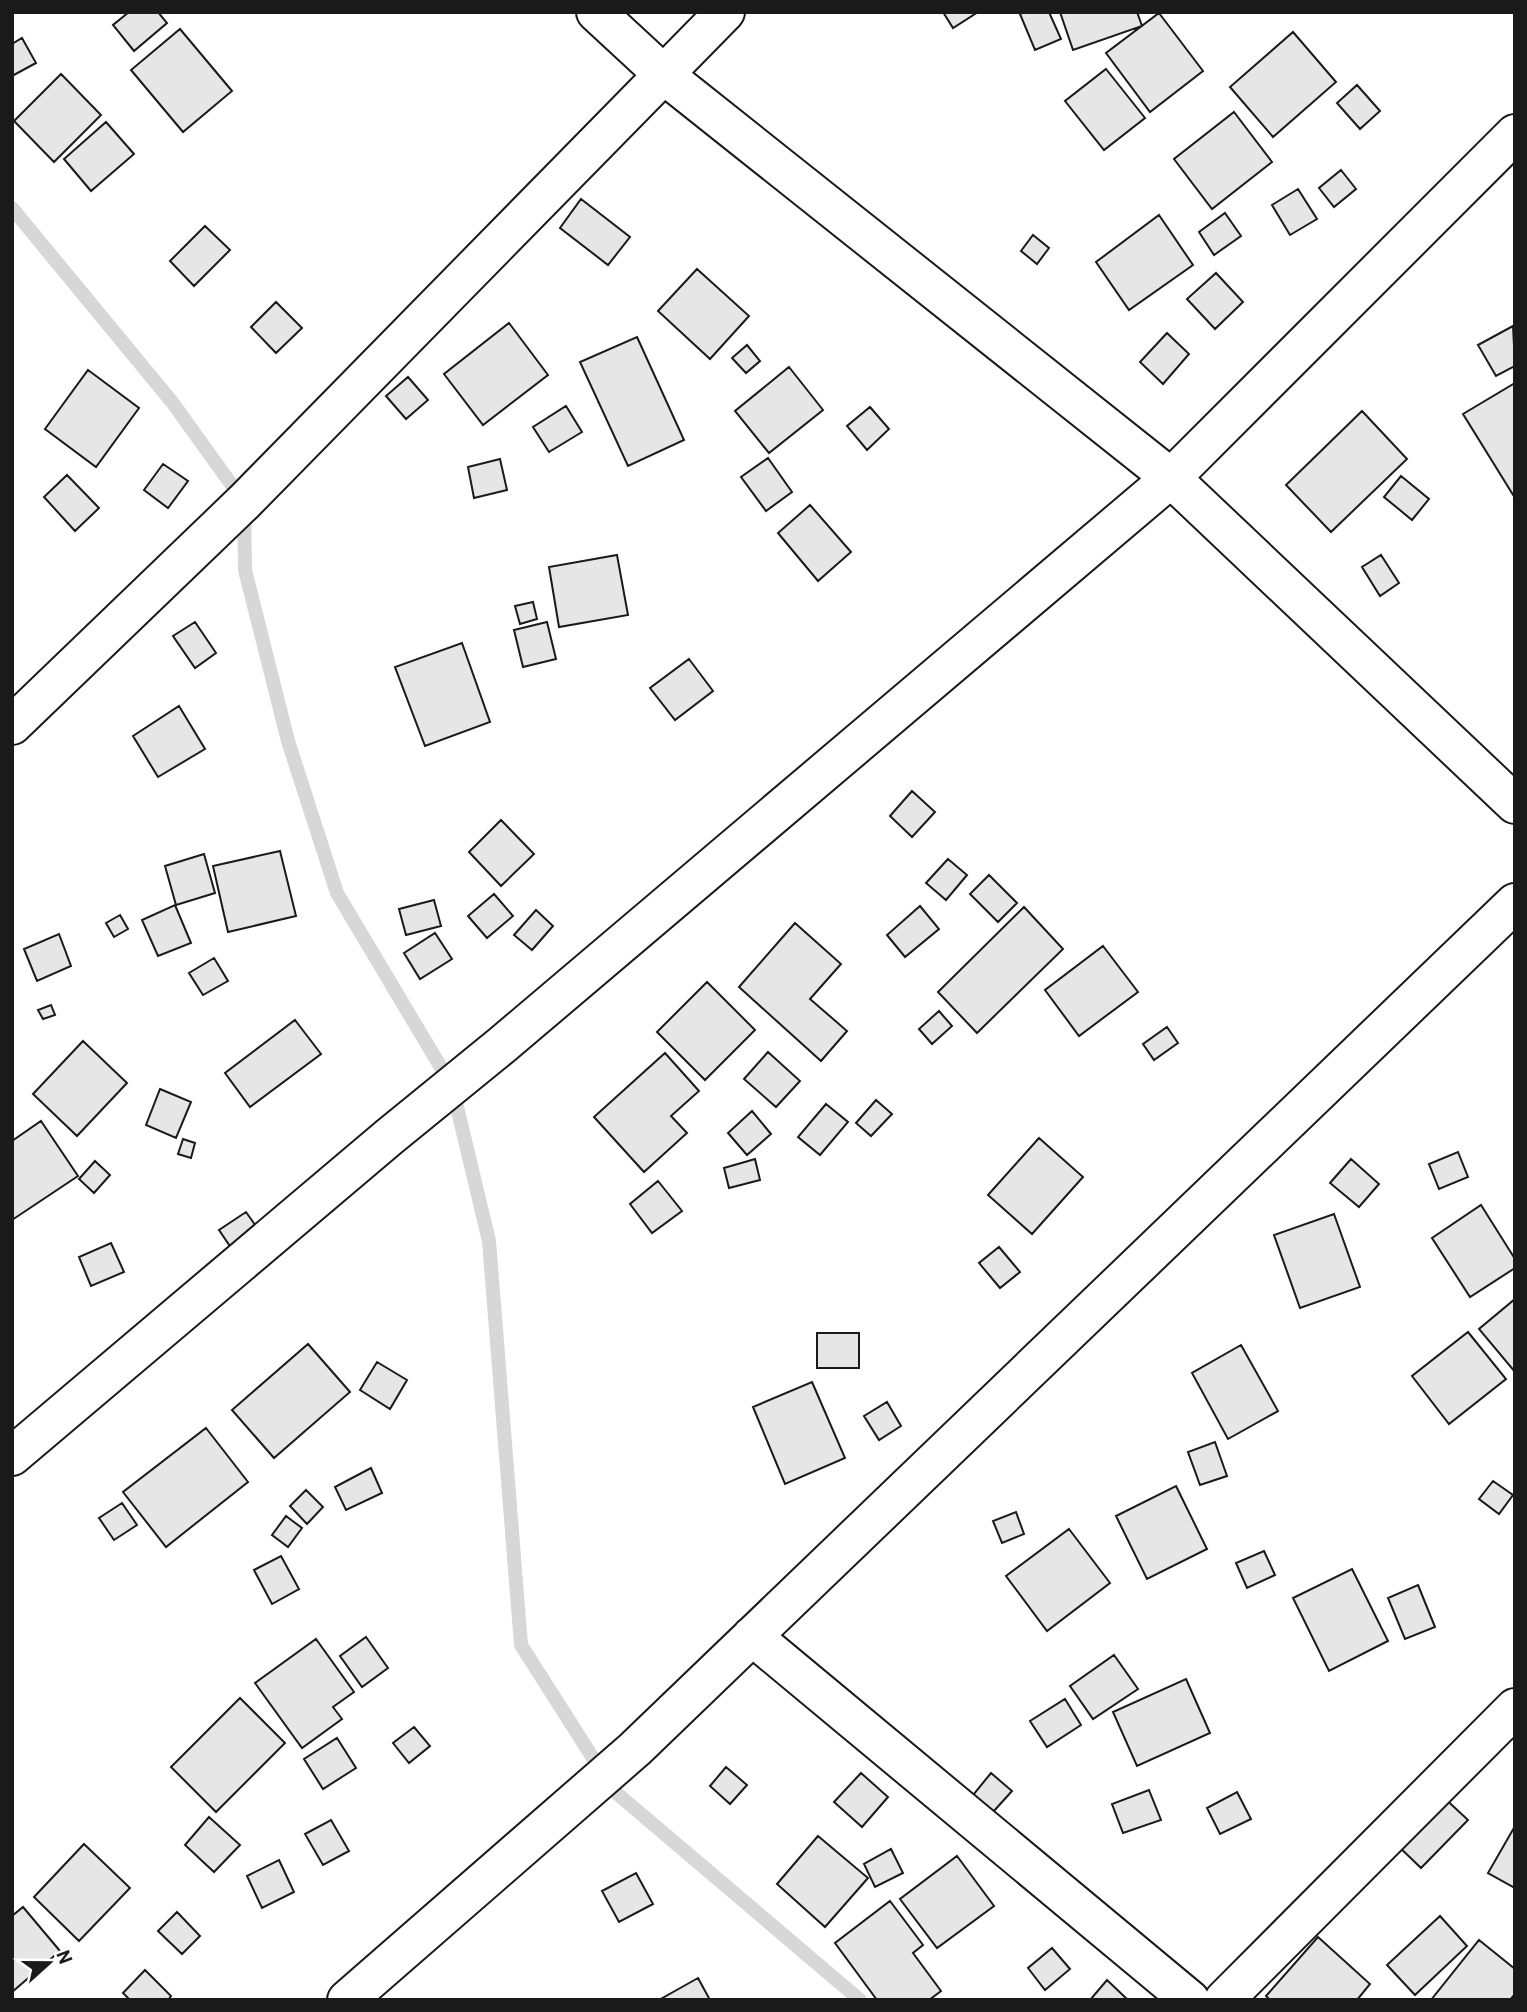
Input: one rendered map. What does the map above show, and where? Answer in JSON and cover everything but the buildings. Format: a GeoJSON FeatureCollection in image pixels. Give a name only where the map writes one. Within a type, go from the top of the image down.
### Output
{"type":"FeatureCollection","features":[{"type":"Feature","properties":{"kind":"street"},"geometry":{"type":"LineString","coordinates":[[596,12],[663,74],[1171,478],[1515,804]]}},
{"type":"Feature","properties":{"kind":"street"},"geometry":{"type":"LineString","coordinates":[[12,725],[244,502],[725,12]]}},
{"type":"Feature","properties":{"kind":"street"},"geometry":{"type":"LineString","coordinates":[[12,1456],[389,1137],[513,1036],[1171,478],[1515,134]]}},
{"type":"Feature","properties":{"kind":"street"},"geometry":{"type":"LineString","coordinates":[[348,2000],[635,1749],[1515,903]]}},
{"type":"Feature","properties":{"kind":"street"},"geometry":{"type":"LineString","coordinates":[[752,1636],[1190,2000]]}},
{"type":"Feature","properties":{"kind":"street"},"geometry":{"type":"LineString","coordinates":[[1224,2000],[1515,1708]]}},
{"type":"Feature","properties":{"kind":"waterway"},"geometry":{"type":"LineString","coordinates":[[12,208],[172,402],[244,502],[245,570],[288,741],[337,893],[452,1086],[489,1241],[521,1645],[614,1791],[860,2000]]}}]}
